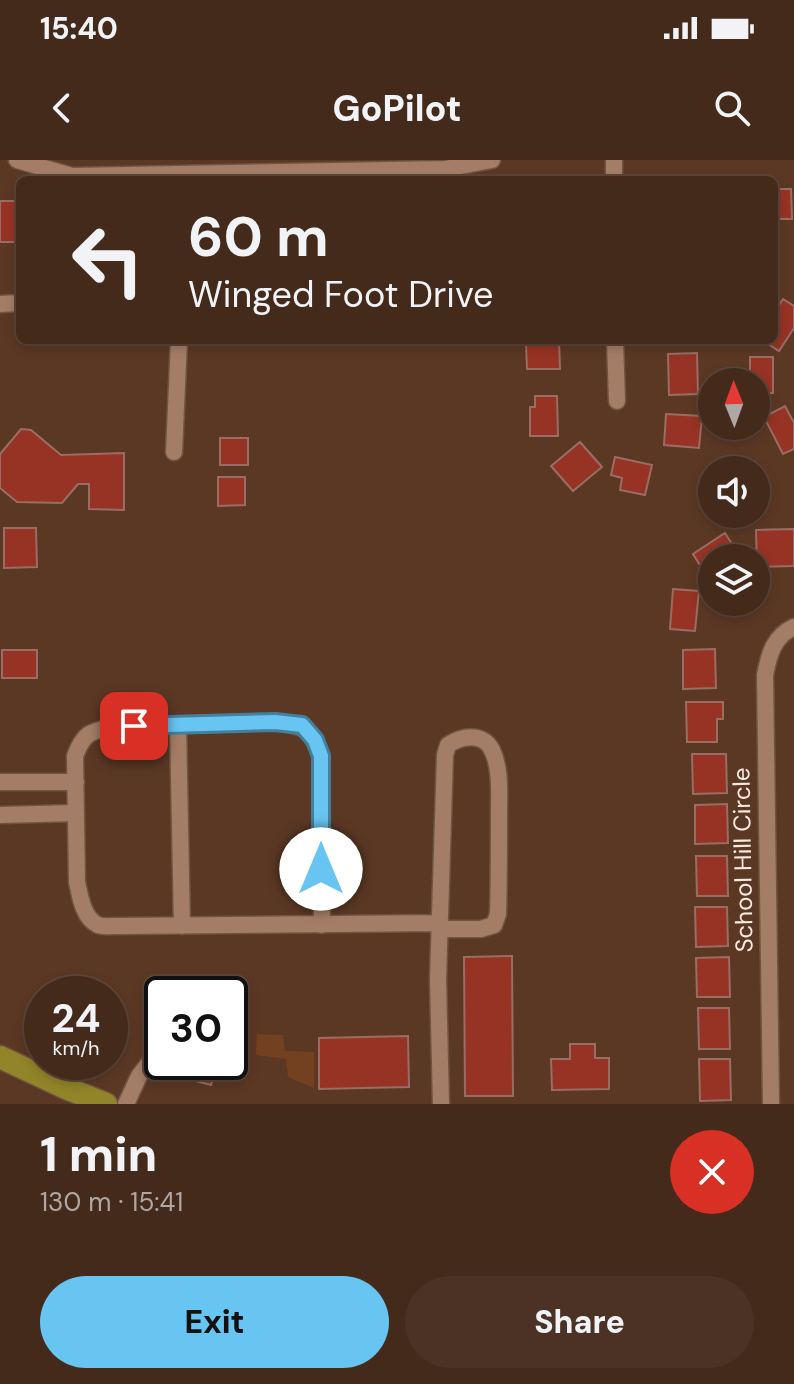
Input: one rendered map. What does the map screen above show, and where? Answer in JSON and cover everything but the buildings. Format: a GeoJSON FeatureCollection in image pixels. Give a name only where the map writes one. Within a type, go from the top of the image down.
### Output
{"type":"FeatureCollection","features":[{"type":"Feature","properties":{"kind":"main road"},"geometry":{"type":"LineString","coordinates":[[0,1057],[106,1104]]}},
{"type":"Feature","properties":{"kind":"street"},"geometry":{"type":"LineString","coordinates":[[17,160],[72,176],[445,169],[492,160]]}},
{"type":"Feature","properties":{"kind":"street"},"geometry":{"type":"LineString","coordinates":[[174,452],[179,344]]}},
{"type":"Feature","properties":{"kind":"street"},"geometry":{"type":"LineString","coordinates":[[615,344],[617,401]]}},
{"type":"Feature","properties":{"kind":"street","name":"School Hill Circle"},"geometry":{"type":"LineString","coordinates":[[771,1104],[765,675],[769,653],[779,637],[794,627]]}},
{"type":"Feature","properties":{"kind":"street"},"geometry":{"type":"LineString","coordinates":[[322,925],[321,756],[315,740],[302,725],[275,722],[112,727],[95,730],[81,740],[75,756],[77,882],[89,918],[98,925],[440,926],[481,929],[494,925],[498,914],[499,775],[491,749],[485,741],[477,737],[456,740],[448,745],[445,755],[440,926],[438,979],[441,1104]]}},
{"type":"Feature","properties":{"kind":"street"},"geometry":{"type":"LineString","coordinates":[[178,725],[182,926]]}},
{"type":"Feature","properties":{"kind":"street"},"geometry":{"type":"LineString","coordinates":[[0,782],[76,782]]}},
{"type":"Feature","properties":{"kind":"street"},"geometry":{"type":"LineString","coordinates":[[0,815],[76,813]]}},
{"type":"Feature","properties":{"kind":"street"},"geometry":{"type":"LineString","coordinates":[[126,1104],[144,1069]]}},
{"type":"Feature","properties":{"kind":"shaded area"},"geometry":{"type":"Polygon","coordinates":[[[257,1034],[283,1035],[285,1051],[314,1052],[314,1088],[288,1077],[286,1059],[256,1055],[257,1034]]]}},
{"type":"Feature","properties":{"kind":"route"},"geometry":{"type":"LineString","coordinates":[[134,726],[275,722],[302,725],[315,740],[321,756],[321,869]]}}]}
